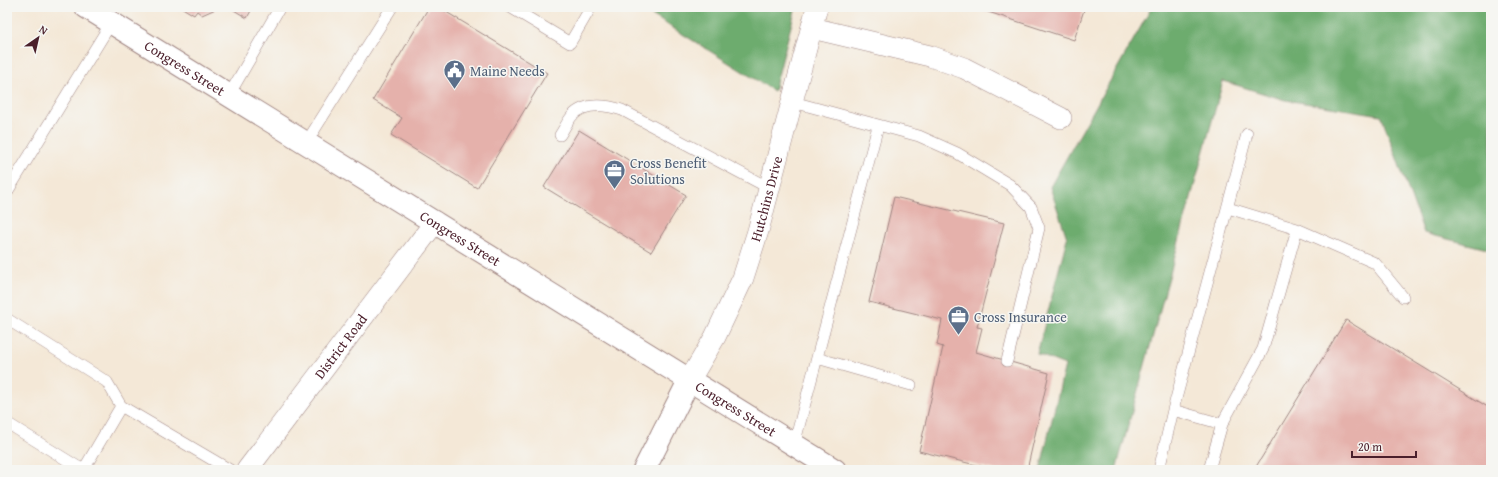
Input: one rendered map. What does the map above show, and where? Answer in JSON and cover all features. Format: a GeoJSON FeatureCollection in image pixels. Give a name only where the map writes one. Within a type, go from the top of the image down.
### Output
{"type":"FeatureCollection","features":[{"type":"Feature","properties":{"kind":"main road","name":"Congress Street"},"geometry":{"type":"LineString","coordinates":[[86,7],[835,470]]}},
{"type":"Feature","properties":{"kind":"main road"},"geometry":{"type":"LineString","coordinates":[[644,470],[690,381]]}},
{"type":"Feature","properties":{"kind":"street","name":"Hutchins Drive"},"geometry":{"type":"LineString","coordinates":[[690,381],[715,338],[742,278],[758,231],[817,7]]}},
{"type":"Feature","properties":{"kind":"street"},"geometry":{"type":"LineString","coordinates":[[812,28],[930,56],[964,68],[1061,118]]}},
{"type":"Feature","properties":{"kind":"street","name":"District Road"},"geometry":{"type":"LineString","coordinates":[[247,470],[435,222]]}},
{"type":"Feature","properties":{"kind":"lane"},"geometry":{"type":"LineString","coordinates":[[229,95],[280,7]]}},
{"type":"Feature","properties":{"kind":"lane"},"geometry":{"type":"LineString","coordinates":[[306,143],[392,7]]}},
{"type":"Feature","properties":{"kind":"lane"},"geometry":{"type":"LineString","coordinates":[[510,7],[570,43],[591,7]]}},
{"type":"Feature","properties":{"kind":"lane"},"geometry":{"type":"LineString","coordinates":[[7,192],[112,23]]}},
{"type":"Feature","properties":{"kind":"lane"},"geometry":{"type":"LineString","coordinates":[[793,102],[919,136],[957,153],[1010,185],[1031,207],[1039,228],[1006,361]]}},
{"type":"Feature","properties":{"kind":"lane"},"geometry":{"type":"LineString","coordinates":[[560,135],[572,116],[586,108],[605,105],[622,110],[769,188]]}},
{"type":"Feature","properties":{"kind":"lane"},"geometry":{"type":"LineString","coordinates":[[794,445],[878,126]]}},
{"type":"Feature","properties":{"kind":"lane"},"geometry":{"type":"LineString","coordinates":[[1158,470],[1247,134]]}},
{"type":"Feature","properties":{"kind":"lane"},"geometry":{"type":"LineString","coordinates":[[1228,208],[1297,228],[1375,263],[1403,297]]}},
{"type":"Feature","properties":{"kind":"lane"},"geometry":{"type":"LineString","coordinates":[[1209,470],[1222,424],[1263,349],[1297,228]]}},
{"type":"Feature","properties":{"kind":"lane"},"geometry":{"type":"LineString","coordinates":[[7,319],[107,382],[120,406],[230,470]]}},
{"type":"Feature","properties":{"kind":"lane"},"geometry":{"type":"LineString","coordinates":[[817,358],[911,385]]}},
{"type":"Feature","properties":{"kind":"lane"},"geometry":{"type":"LineString","coordinates":[[7,423],[84,470],[120,406]]}},
{"type":"Feature","properties":{"kind":"lane"},"geometry":{"type":"LineString","coordinates":[[1173,410],[1222,424]]}},
{"type":"Feature","properties":{"kind":"green space"},"geometry":{"type":"Polygon","coordinates":[[[639,7],[796,7],[774,91],[639,7]]]}},
{"type":"Feature","properties":{"kind":"green space"},"geometry":{"type":"Polygon","coordinates":[[[1152,7],[1491,7],[1491,250],[1424,233],[1381,115],[1285,100],[1223,81],[1116,470],[1040,470],[1065,365],[1037,354],[1067,238],[1050,187],[1152,7]]]}},
{"type":"Feature","properties":{"kind":"building"},"geometry":{"type":"Polygon","coordinates":[[[181,7],[220,7],[202,15],[197,11],[194,15],[181,7]]]}},
{"type":"Feature","properties":{"kind":"building"},"geometry":{"type":"Polygon","coordinates":[[[229,7],[253,7],[247,18],[229,7]]]}},
{"type":"Feature","properties":{"kind":"building"},"geometry":{"type":"Polygon","coordinates":[[[429,7],[438,7],[547,73],[477,188],[391,135],[402,118],[373,100],[429,7]]]}},
{"type":"Feature","properties":{"kind":"building"},"geometry":{"type":"Polygon","coordinates":[[[973,7],[1085,7],[1074,40],[973,7]]]}},
{"type":"Feature","properties":{"kind":"building","name":"Cross Benefit Solutions"},"geometry":{"type":"Polygon","coordinates":[[[579,130],[686,195],[651,252],[544,187],[579,130]]]}},
{"type":"Feature","properties":{"kind":"building","name":"Cross Insurance"},"geometry":{"type":"Polygon","coordinates":[[[894,197],[1004,223],[977,327],[982,328],[976,352],[1049,373],[1027,470],[996,470],[919,451],[943,347],[937,345],[942,320],[869,302],[894,197]]]}},
{"type":"Feature","properties":{"kind":"building"},"geometry":{"type":"Polygon","coordinates":[[[1346,320],[1491,409],[1491,470],[1254,470],[1346,320]]]}},
{"type":"Feature","properties":{"kind":"place","name":"Maine Needs"},"geometry":{"type":"Point","coordinates":[455,90]}},
{"type":"Feature","properties":{"kind":"place","name":"Cross Benefit Solutions"},"geometry":{"type":"Point","coordinates":[615,190]}},
{"type":"Feature","properties":{"kind":"place","name":"Cross Insurance"},"geometry":{"type":"Point","coordinates":[959,336]}}]}
